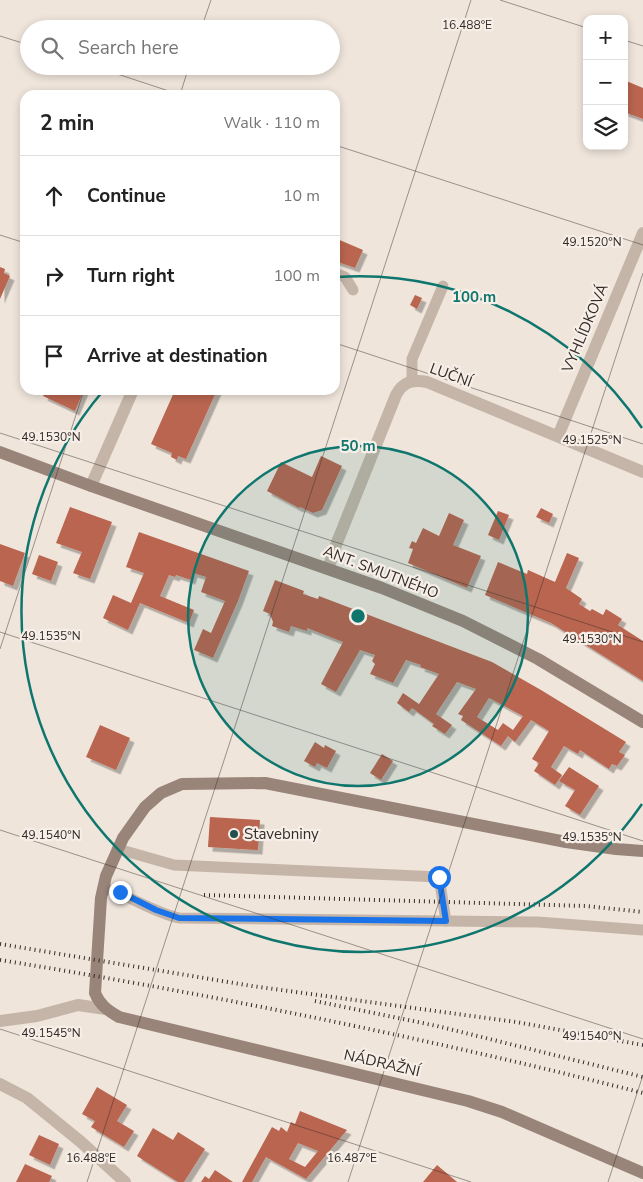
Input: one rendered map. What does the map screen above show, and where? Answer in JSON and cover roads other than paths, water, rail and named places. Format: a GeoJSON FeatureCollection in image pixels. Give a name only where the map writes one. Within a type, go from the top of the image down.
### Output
{"type":"FeatureCollection","features":[{"type":"Feature","properties":{"kind":"street","name":"VYHLÍDKOVÁ"},"geometry":{"type":"LineString","coordinates":[[558,436],[643,233]]}},
{"type":"Feature","properties":{"kind":"street","name":"LUČNÍ"},"geometry":{"type":"LineString","coordinates":[[328,569],[396,395],[404,384],[412,381],[426,382],[643,472]]}},
{"type":"Feature","properties":{"kind":"street"},"geometry":{"type":"LineString","coordinates":[[91,486],[131,395]]}},
{"type":"Feature","properties":{"kind":"street","name":"ANT. SMUTNÉHO"},"geometry":{"type":"LineString","coordinates":[[0,452],[91,486],[382,588],[463,620],[538,659],[643,722]]}},
{"type":"Feature","properties":{"kind":"street"},"geometry":{"type":"LineString","coordinates":[[106,1009],[99,1002],[95,992],[103,888],[106,876],[131,826],[145,807],[161,793],[182,784],[214,782],[265,783],[566,842],[643,851]]}},
{"type":"Feature","properties":{"kind":"street"},"geometry":{"type":"LineString","coordinates":[[0,1021],[37,1016],[78,1006],[106,1009]]}},
{"type":"Feature","properties":{"kind":"street","name":"NÁDRAŽNÍ"},"geometry":{"type":"LineString","coordinates":[[106,1009],[119,1017],[162,1028],[468,1101],[510,1115],[643,1173]]}},
{"type":"Feature","properties":{"kind":"street"},"geometry":{"type":"LineString","coordinates":[[0,1084],[27,1098],[81,1142],[125,1182]]}},
{"type":"Feature","properties":{"kind":"lane"},"geometry":{"type":"LineString","coordinates":[[340,275],[345,277],[353,290]]}},
{"type":"Feature","properties":{"kind":"lane"},"geometry":{"type":"LineString","coordinates":[[412,381],[411,366],[414,352],[443,286]]}},
{"type":"Feature","properties":{"kind":"lane"},"geometry":{"type":"LineString","coordinates":[[118,849],[174,866],[439,877],[446,921]]}},
{"type":"Feature","properties":{"kind":"lane"},"geometry":{"type":"LineString","coordinates":[[103,888],[120,892],[156,910],[179,918],[538,922],[643,930]]}},
{"type":"Feature","properties":{"kind":"railway"},"geometry":{"type":"LineString","coordinates":[[204,895],[586,906],[643,912]]}},
{"type":"Feature","properties":{"kind":"railway"},"geometry":{"type":"LineString","coordinates":[[0,944],[252,986],[516,1022],[643,1045]]}},
{"type":"Feature","properties":{"kind":"railway"},"geometry":{"type":"LineString","coordinates":[[0,960],[162,988],[323,1019],[483,1054],[643,1093]]}},
{"type":"Feature","properties":{"kind":"railway"},"geometry":{"type":"LineString","coordinates":[[315,1001],[437,1026],[643,1077]]}},
{"type":"Feature","properties":{"kind":"place","name":"Stavebniny"},"geometry":{"type":"Point","coordinates":[234,834]}}]}
